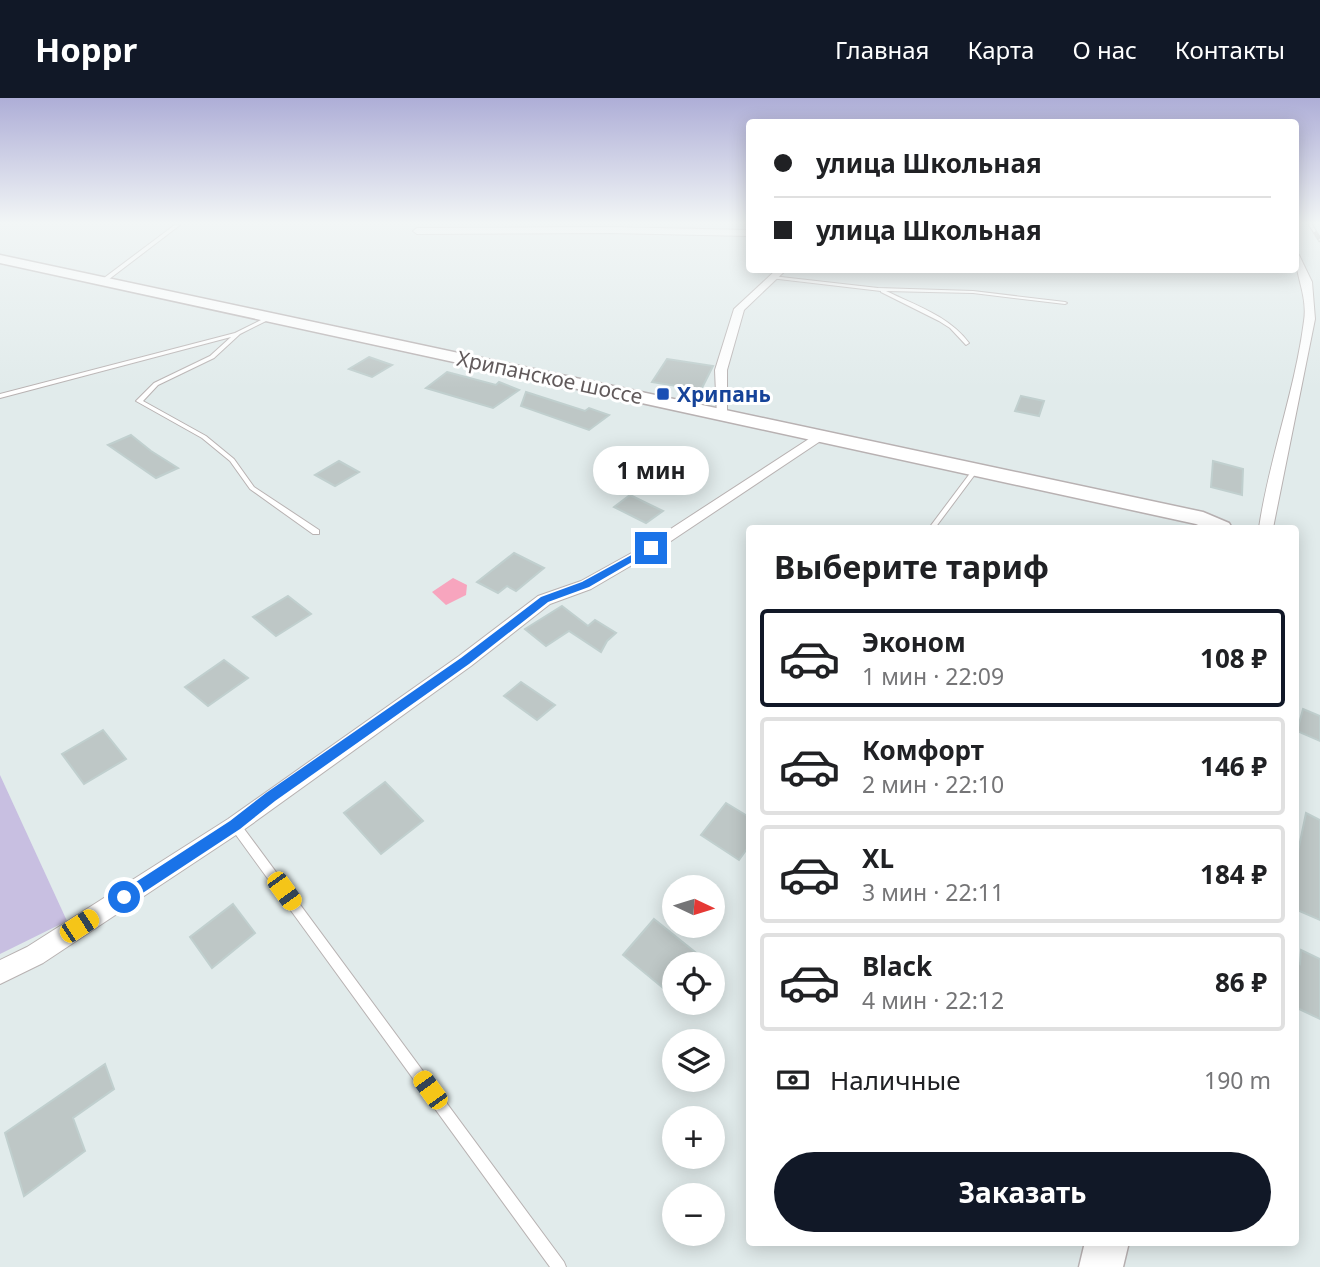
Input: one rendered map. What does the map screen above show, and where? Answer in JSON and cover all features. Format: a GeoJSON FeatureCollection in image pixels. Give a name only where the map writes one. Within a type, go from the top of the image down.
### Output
{"type":"FeatureCollection","features":[{"type":"Feature","properties":{"kind":"main road","name":"Хрипанское шоссе"},"geometry":{"type":"LineString","coordinates":[[86,279],[821,435],[1203,519],[1215,525]]}},
{"type":"Feature","properties":{"kind":"main road"},"geometry":{"type":"LineString","coordinates":[[1101,1267],[1106,1246]]}},
{"type":"Feature","properties":{"kind":"street"},"geometry":{"type":"LineString","coordinates":[[721,414],[721,370],[739,309],[771,279]]}},
{"type":"Feature","properties":{"kind":"street"},"geometry":{"type":"LineString","coordinates":[[1267,525],[1310,319],[1305,279]]}},
{"type":"Feature","properties":{"kind":"street"},"geometry":{"type":"LineString","coordinates":[[0,972],[35,955],[235,825],[465,661],[544,600],[586,584],[651,548],[821,435]]}},
{"type":"Feature","properties":{"kind":"lane"},"geometry":{"type":"LineString","coordinates":[[102,282],[107,279]]}},
{"type":"Feature","properties":{"kind":"lane"},"geometry":{"type":"LineString","coordinates":[[807,279],[878,289],[973,292],[1065,303]]}},
{"type":"Feature","properties":{"kind":"lane"},"geometry":{"type":"LineString","coordinates":[[878,289],[945,321],[960,332],[966,343]]}},
{"type":"Feature","properties":{"kind":"lane"},"geometry":{"type":"LineString","coordinates":[[0,396],[238,333],[269,318]]}},
{"type":"Feature","properties":{"kind":"lane"},"geometry":{"type":"LineString","coordinates":[[238,333],[212,357],[156,384],[139,401],[204,437],[232,460],[252,488],[316,532]]}},
{"type":"Feature","properties":{"kind":"lane"},"geometry":{"type":"LineString","coordinates":[[934,525],[976,469]]}},
{"type":"Feature","properties":{"kind":"lane"},"geometry":{"type":"LineString","coordinates":[[235,825],[559,1267]]}},
{"type":"Feature","properties":{"kind":"shaded area"},"geometry":{"type":"Polygon","coordinates":[[[453,578],[467,585],[466,595],[446,605],[432,592],[453,578]]]}},
{"type":"Feature","properties":{"kind":"shaded area"},"geometry":{"type":"Polygon","coordinates":[[[0,775],[67,921],[0,954],[0,775]]]}},
{"type":"Feature","properties":{"kind":"building"},"geometry":{"type":"Polygon","coordinates":[[[369,357],[392,365],[372,377],[349,369],[369,357]]]}},
{"type":"Feature","properties":{"kind":"building"},"geometry":{"type":"Polygon","coordinates":[[[667,359],[713,366],[701,390],[652,382],[667,359]]]}},
{"type":"Feature","properties":{"kind":"building"},"geometry":{"type":"Polygon","coordinates":[[[447,372],[496,385],[499,382],[519,390],[493,408],[426,388],[447,372]]]}},
{"type":"Feature","properties":{"kind":"building"},"geometry":{"type":"Polygon","coordinates":[[[526,392],[585,411],[589,408],[609,415],[589,430],[521,406],[526,392]]]}},
{"type":"Feature","properties":{"kind":"building"},"geometry":{"type":"Polygon","coordinates":[[[1021,396],[1044,401],[1039,416],[1015,411],[1021,396]]]}},
{"type":"Feature","properties":{"kind":"building"},"geometry":{"type":"Polygon","coordinates":[[[131,435],[178,468],[156,478],[108,445],[131,435]]]}},
{"type":"Feature","properties":{"kind":"building"},"geometry":{"type":"Polygon","coordinates":[[[339,461],[359,472],[335,486],[315,475],[339,461]]]}},
{"type":"Feature","properties":{"kind":"building"},"geometry":{"type":"Polygon","coordinates":[[[1213,461],[1243,469],[1242,495],[1211,487],[1213,461]]]}},
{"type":"Feature","properties":{"kind":"building"},"geometry":{"type":"Polygon","coordinates":[[[630,495],[663,511],[646,523],[614,507],[630,495]]]}},
{"type":"Feature","properties":{"kind":"building"},"geometry":{"type":"Polygon","coordinates":[[[514,553],[544,568],[516,591],[507,586],[498,593],[477,582],[514,553]]]}},
{"type":"Feature","properties":{"kind":"building"},"geometry":{"type":"Polygon","coordinates":[[[288,596],[311,614],[276,636],[253,617],[288,596]]]}},
{"type":"Feature","properties":{"kind":"building"},"geometry":{"type":"Polygon","coordinates":[[[562,606],[588,626],[595,620],[616,633],[607,641],[601,652],[569,631],[546,646],[525,629],[562,606]]]}},
{"type":"Feature","properties":{"kind":"building"},"geometry":{"type":"Polygon","coordinates":[[[224,660],[248,678],[208,706],[185,687],[224,660]]]}},
{"type":"Feature","properties":{"kind":"building"},"geometry":{"type":"Polygon","coordinates":[[[521,682],[555,705],[537,720],[504,696],[521,682]]]}},
{"type":"Feature","properties":{"kind":"building"},"geometry":{"type":"Polygon","coordinates":[[[1303,709],[1320,716],[1320,741],[1299,732],[1303,709]]]}},
{"type":"Feature","properties":{"kind":"building"},"geometry":{"type":"Polygon","coordinates":[[[103,730],[126,759],[84,784],[62,754],[103,730]]]}},
{"type":"Feature","properties":{"kind":"building"},"geometry":{"type":"Polygon","coordinates":[[[385,782],[423,821],[381,854],[344,813],[385,782]]]}},
{"type":"Feature","properties":{"kind":"building"},"geometry":{"type":"Polygon","coordinates":[[[726,803],[746,815],[746,850],[739,860],[701,835],[726,803]]]}},
{"type":"Feature","properties":{"kind":"building"},"geometry":{"type":"Polygon","coordinates":[[[1306,813],[1320,820],[1320,920],[1299,911],[1299,847],[1306,813]]]}},
{"type":"Feature","properties":{"kind":"building"},"geometry":{"type":"Polygon","coordinates":[[[233,904],[255,933],[212,968],[190,937],[233,904]]]}},
{"type":"Feature","properties":{"kind":"building"},"geometry":{"type":"Polygon","coordinates":[[[654,919],[662,925],[662,938],[678,938],[695,952],[662,952],[662,987],[623,955],[654,919]]]}},
{"type":"Feature","properties":{"kind":"building"},"geometry":{"type":"Polygon","coordinates":[[[1301,950],[1320,959],[1320,1019],[1299,1009],[1301,950]]]}},
{"type":"Feature","properties":{"kind":"building"},"geometry":{"type":"Polygon","coordinates":[[[105,1064],[114,1089],[73,1118],[85,1151],[24,1196],[5,1133],[105,1064]]]}},
{"type":"Feature","properties":{"kind":"place","name":"Хрипань"},"geometry":{"type":"Point","coordinates":[663,394]}},
{"type":"Feature","properties":{"kind":"route"},"geometry":{"type":"LineString","coordinates":[[124,897],[235,825],[465,661],[544,600],[586,584],[651,548]]}}]}
